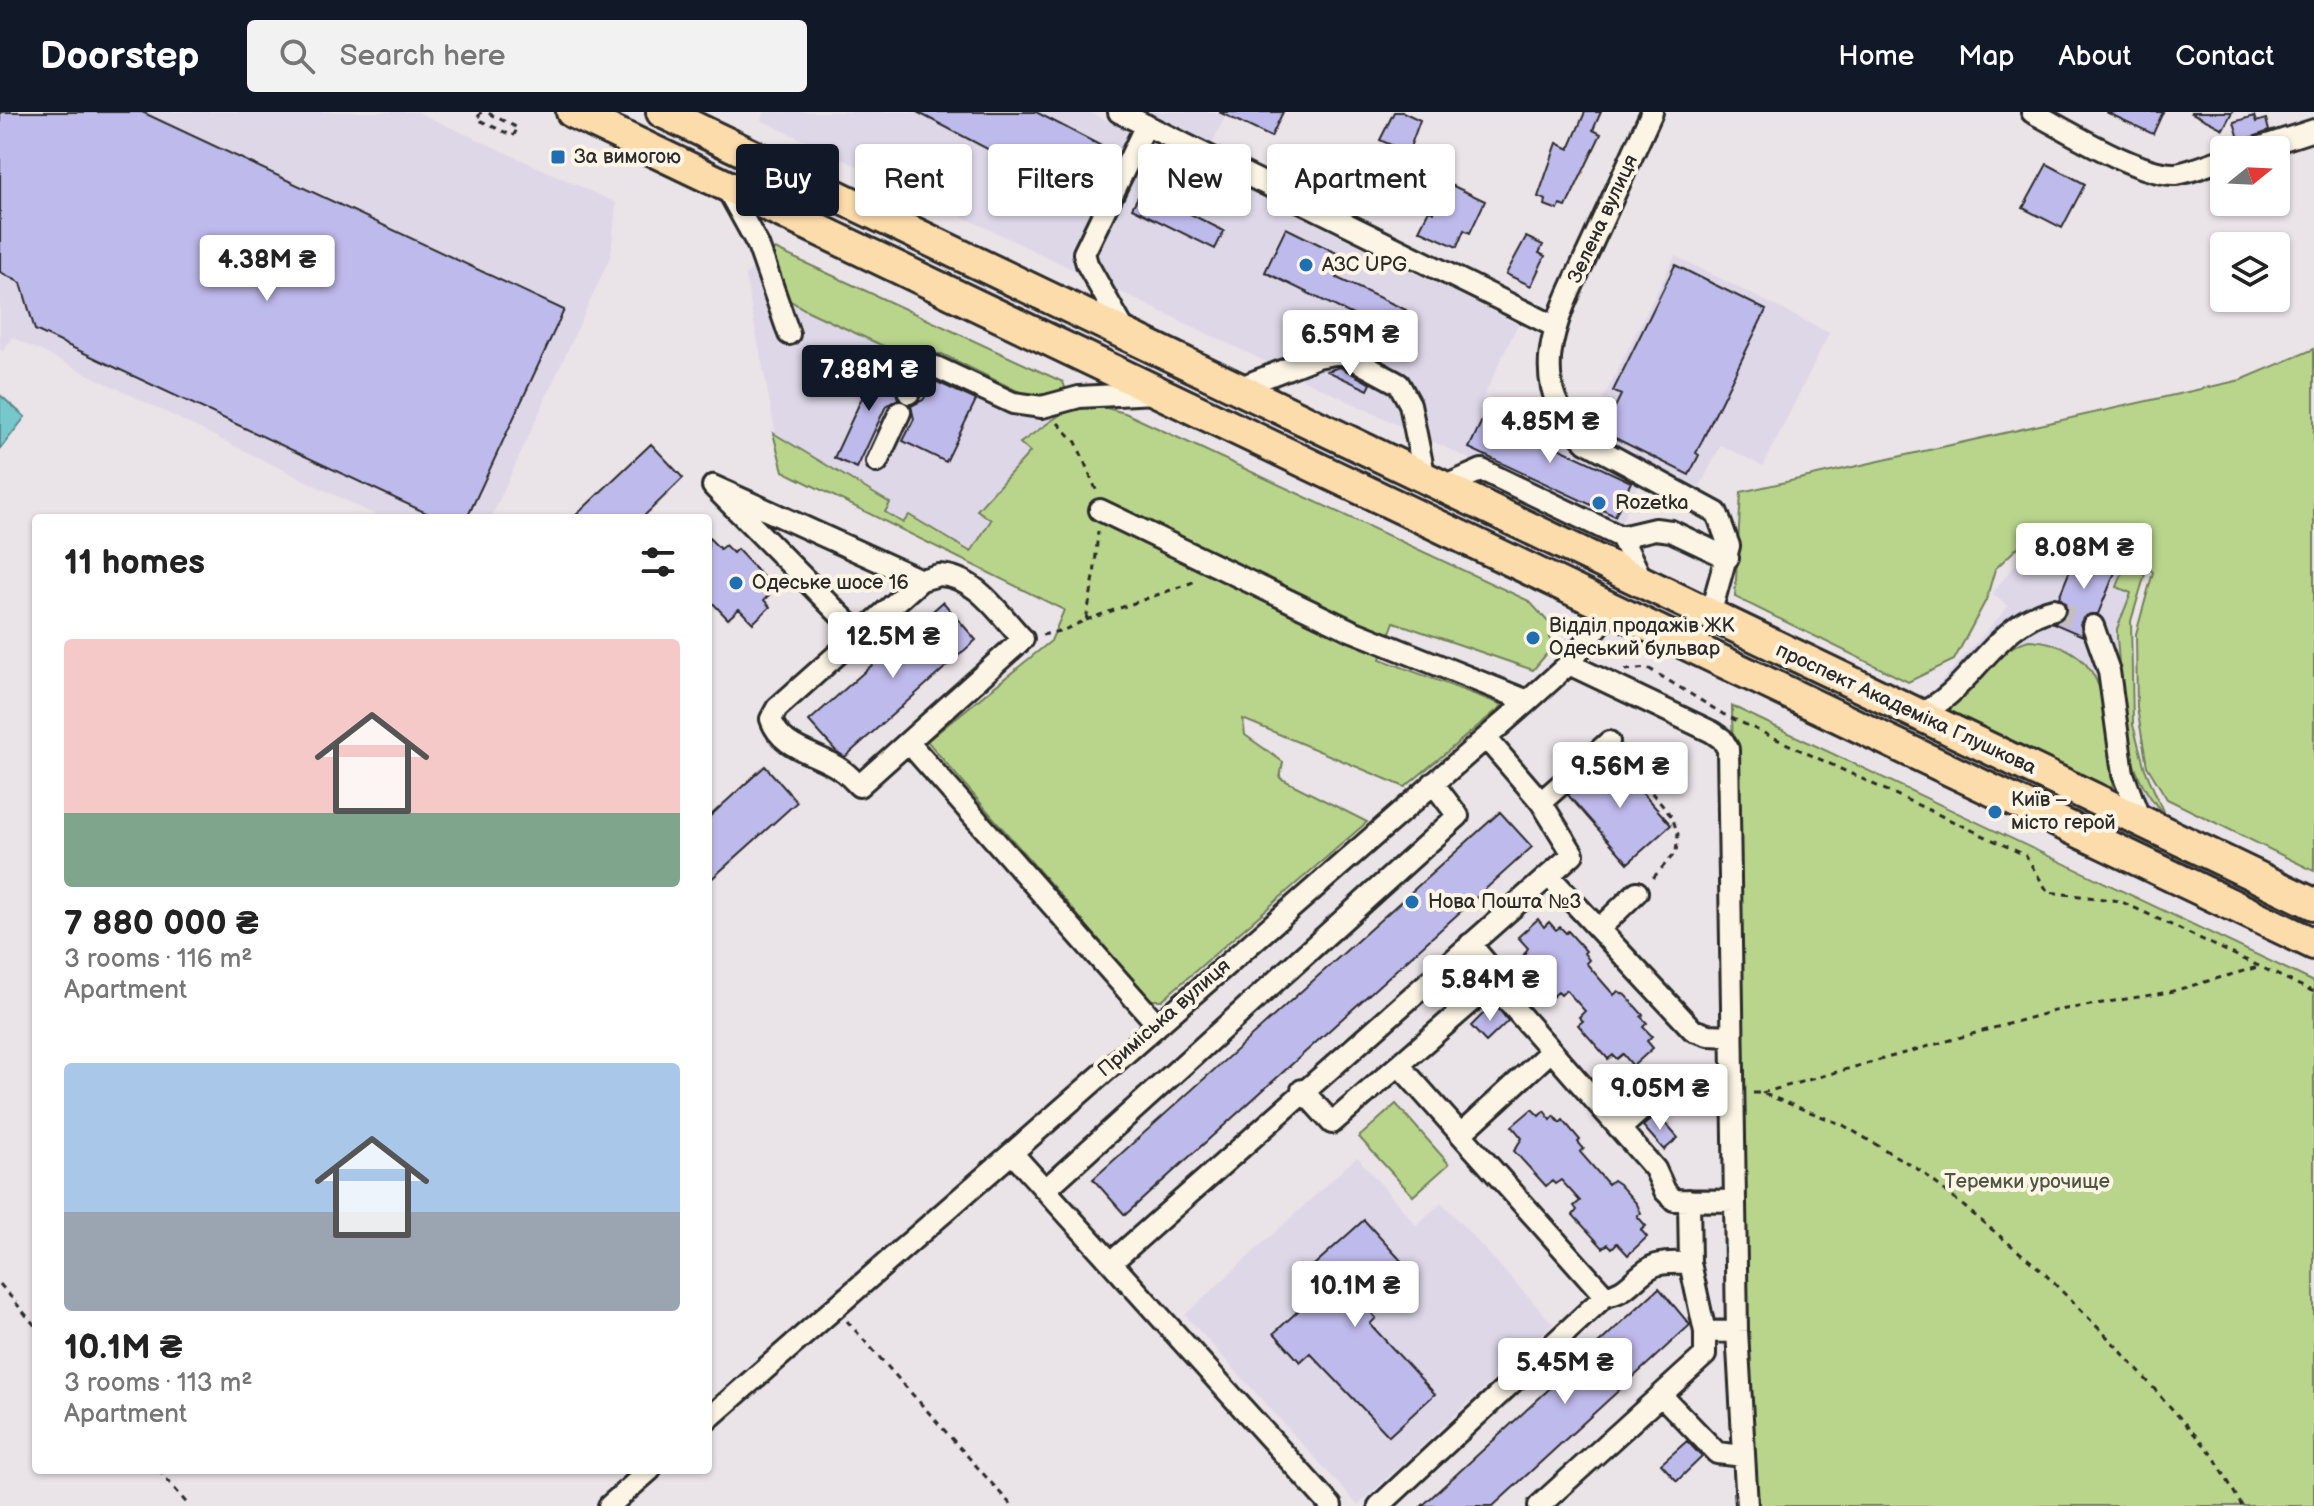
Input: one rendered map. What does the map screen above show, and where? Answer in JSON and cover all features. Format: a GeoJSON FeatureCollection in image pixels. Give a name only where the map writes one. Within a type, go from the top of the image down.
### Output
{"type":"FeatureCollection","features":[{"type":"Feature","properties":{"kind":"highway","name":"проспект Академіка Глушкова"},"geometry":{"type":"LineString","coordinates":[[572,112],[2314,944]]}},
{"type":"Feature","properties":{"kind":"highway","name":"проспект Академіка Глушкова"},"geometry":{"type":"LineString","coordinates":[[662,112],[2314,904]]}},
{"type":"Feature","properties":{"kind":"street"},"geometry":{"type":"LineString","coordinates":[[1119,112],[1554,326],[1550,383],[1556,405],[1571,428],[1586,442],[1717,513],[1729,546],[1710,615]]}},
{"type":"Feature","properties":{"kind":"street","name":"Зелена вулиця"},"geometry":{"type":"LineString","coordinates":[[1554,326],[1652,112]]}},
{"type":"Feature","properties":{"kind":"street"},"geometry":{"type":"LineString","coordinates":[[2032,112],[2135,165],[2156,172],[2177,174],[2210,163]]}},
{"type":"Feature","properties":{"kind":"street"},"geometry":{"type":"LineString","coordinates":[[1127,335],[1087,264],[1084,253],[1146,125]]}},
{"type":"Feature","properties":{"kind":"street"},"geometry":{"type":"LineString","coordinates":[[2290,138],[2314,130]]}},
{"type":"Feature","properties":{"kind":"street"},"geometry":{"type":"LineString","coordinates":[[725,185],[758,245],[789,334]]}},
{"type":"Feature","properties":{"kind":"street"},"geometry":{"type":"LineString","coordinates":[[1238,388],[1317,357],[1342,353],[1399,384],[1410,404],[1434,483],[1482,470],[1621,537],[1644,584]]}},
{"type":"Feature","properties":{"kind":"street"},"geometry":{"type":"LineString","coordinates":[[877,462],[918,373],[936,367],[1013,403],[1042,407],[1079,397],[1159,393]]}},
{"type":"Feature","properties":{"kind":"street"},"geometry":{"type":"LineString","coordinates":[[859,634],[713,486],[921,580]]}},
{"type":"Feature","properties":{"kind":"street"},"geometry":{"type":"LineString","coordinates":[[1100,510],[1350,630],[1528,701]]}},
{"type":"Feature","properties":{"kind":"street"},"geometry":{"type":"LineString","coordinates":[[1621,537],[1655,529],[1671,531],[1728,558]]}},
{"type":"Feature","properties":{"kind":"street"},"geometry":{"type":"LineString","coordinates":[[954,575],[969,583],[1023,639],[859,786],[841,769],[784,741],[775,731],[771,719],[777,708],[921,580],[954,575]]}},
{"type":"Feature","properties":{"kind":"street"},"geometry":{"type":"LineString","coordinates":[[1917,715],[1938,707],[2006,635],[2035,613],[2054,609]]}},
{"type":"Feature","properties":{"kind":"street","name":"Приміська вулиця"},"geometry":{"type":"LineString","coordinates":[[712,1415],[1528,701],[1569,664],[1611,610]]}},
{"type":"Feature","properties":{"kind":"street"},"geometry":{"type":"LineString","coordinates":[[2093,626],[2109,671],[2123,774],[2140,820]]}},
{"type":"Feature","properties":{"kind":"street"},"geometry":{"type":"LineString","coordinates":[[1569,664],[1712,732],[1722,739],[1728,749],[1737,1331],[1747,1506]]}},
{"type":"Feature","properties":{"kind":"street"},"geometry":{"type":"LineString","coordinates":[[1113,1261],[1302,1090],[1573,854],[1541,802],[1486,738]]}},
{"type":"Feature","properties":{"kind":"street"},"geometry":{"type":"LineString","coordinates":[[908,742],[1157,1024]]}},
{"type":"Feature","properties":{"kind":"street"},"geometry":{"type":"LineString","coordinates":[[1541,802],[1609,742]]}},
{"type":"Feature","properties":{"kind":"street"},"geometry":{"type":"LineString","coordinates":[[1046,1189],[1458,816],[1433,783]]}},
{"type":"Feature","properties":{"kind":"street"},"geometry":{"type":"LineString","coordinates":[[1549,876],[1693,1030],[1708,1035],[1732,1036]]}},
{"type":"Feature","properties":{"kind":"street"},"geometry":{"type":"LineString","coordinates":[[1599,929],[1637,892]]}},
{"type":"Feature","properties":{"kind":"street"},"geometry":{"type":"LineString","coordinates":[[1470,944],[1499,978],[1507,1000],[1621,1128],[1655,1169],[1665,1191],[1674,1200],[1735,1201]]}},
{"type":"Feature","properties":{"kind":"street"},"geometry":{"type":"LineString","coordinates":[[1302,1090],[1332,1123],[1499,978]]}},
{"type":"Feature","properties":{"kind":"street"},"geometry":{"type":"LineString","coordinates":[[1461,1134],[1551,1051]]}},
{"type":"Feature","properties":{"kind":"street"},"geometry":{"type":"LineString","coordinates":[[1399,1065],[1605,1296]]}},
{"type":"Feature","properties":{"kind":"street"},"geometry":{"type":"LineString","coordinates":[[1621,1128],[1661,1092]]}},
{"type":"Feature","properties":{"kind":"street"},"geometry":{"type":"LineString","coordinates":[[1012,1153],[1113,1261],[1331,1506]]}},
{"type":"Feature","properties":{"kind":"street"},"geometry":{"type":"LineString","coordinates":[[1539,1506],[1705,1355],[1705,1332],[1690,1263],[1689,1200]]}},
{"type":"Feature","properties":{"kind":"street"},"geometry":{"type":"LineString","coordinates":[[1379,1506],[1605,1296],[1627,1288],[1650,1267],[1690,1263]]}},
{"type":"Feature","properties":{"kind":"street"},"geometry":{"type":"LineString","coordinates":[[1705,1332],[1737,1331]]}},
{"type":"Feature","properties":{"kind":"street"},"geometry":{"type":"LineString","coordinates":[[1661,1395],[1717,1453],[1744,1456]]}},
{"type":"Feature","properties":{"kind":"street"},"geometry":{"type":"LineString","coordinates":[[609,1506],[645,1474]]}},
{"type":"Feature","properties":{"kind":"path"},"geometry":{"type":"LineString","coordinates":[[483,112],[518,128],[513,136],[477,119],[483,112]]}},
{"type":"Feature","properties":{"kind":"path"},"geometry":{"type":"LineString","coordinates":[[1042,407],[1076,442],[1097,486],[1100,510],[1094,577],[1086,620]]}},
{"type":"Feature","properties":{"kind":"path"},"geometry":{"type":"LineString","coordinates":[[1023,639],[1064,630],[1228,570]]}},
{"type":"Feature","properties":{"kind":"path"},"geometry":{"type":"LineString","coordinates":[[1603,679],[1632,667],[1648,668],[1723,714],[2025,855],[2048,892],[2120,901],[2314,992]]}},
{"type":"Feature","properties":{"kind":"path"},"geometry":{"type":"LineString","coordinates":[[1609,742],[1672,817],[1678,834],[1672,860],[1637,892]]}},
{"type":"Feature","properties":{"kind":"path"},"geometry":{"type":"LineString","coordinates":[[1733,1092],[1762,1093],[2054,1011],[2169,992],[2259,967]]}},
{"type":"Feature","properties":{"kind":"path"},"geometry":{"type":"LineString","coordinates":[[1762,1093],[1843,1125],[1921,1171],[2041,1270],[2117,1347],[2213,1455],[2242,1506]]}},
{"type":"Feature","properties":{"kind":"path"},"geometry":{"type":"LineString","coordinates":[[0,1284],[32,1322]]}},
{"type":"Feature","properties":{"kind":"path"},"geometry":{"type":"LineString","coordinates":[[835,1307],[1012,1506]]}},
{"type":"Feature","properties":{"kind":"path"},"geometry":{"type":"LineString","coordinates":[[162,1474],[189,1506]]}},
{"type":"Feature","properties":{"kind":"shaded area"},"geometry":{"type":"Polygon","coordinates":[[[0,112],[417,112],[616,203],[611,255],[493,514],[374,514],[12,337],[3,351],[0,350],[0,112]]]}},
{"type":"Feature","properties":{"kind":"shaded area"},"geometry":{"type":"Polygon","coordinates":[[[765,112],[1089,112],[1154,144],[1138,144],[1138,216],[1251,216],[1251,192],[1267,200],[1267,216],[1299,216],[1518,324],[1481,402],[1639,482],[1618,530],[962,216],[972,216],[972,144],[855,144],[855,165],[839,157],[839,144],[811,144],[761,120],[765,112]]]}},
{"type":"Feature","properties":{"kind":"shaded area"},"geometry":{"type":"Polygon","coordinates":[[[1144,112],[1227,112],[1212,144],[1144,112]]]}},
{"type":"Feature","properties":{"kind":"shaded area"},"geometry":{"type":"Polygon","coordinates":[[[775,249],[1063,382],[1071,407],[977,567],[783,471],[745,275],[775,249]]]}},
{"type":"Feature","properties":{"kind":"shaded area"},"geometry":{"type":"Polygon","coordinates":[[[1675,256],[1829,333],[1763,466],[1721,445],[1699,488],[1587,431],[1675,256]]]}},
{"type":"Feature","properties":{"kind":"shaded area"},"geometry":{"type":"Polygon","coordinates":[[[2041,531],[2145,574],[2131,621],[2133,725],[2145,769],[2164,814],[1923,702],[2009,606],[1992,594],[2041,531]]]}},
{"type":"Feature","properties":{"kind":"shaded area"},"geometry":{"type":"Polygon","coordinates":[[[1357,1157],[1416,1225],[1442,1203],[1553,1324],[1358,1505],[1185,1315],[1357,1157]]]}},
{"type":"Feature","properties":{"kind":"green space"},"geometry":{"type":"Polygon","coordinates":[[[775,249],[1063,382],[1067,393],[1039,398],[1028,396],[942,354],[898,353],[806,310],[789,300],[781,288],[770,254],[775,249]]]}},
{"type":"Feature","properties":{"kind":"green space"},"geometry":{"type":"Polygon","coordinates":[[[2314,349],[2314,871],[2167,799],[2147,766],[2137,708],[2136,634],[2153,572],[2138,559],[2042,524],[1995,569],[1986,600],[1954,660],[1908,682],[1735,597],[1741,492],[2241,380],[2314,349]]]}},
{"type":"Feature","properties":{"kind":"green space"},"geometry":{"type":"Polygon","coordinates":[[[1095,405],[1125,413],[1529,601],[1550,624],[1550,650],[1533,670],[1394,622],[1380,659],[1503,705],[1405,787],[1243,719],[1245,735],[1283,762],[1280,778],[1367,822],[1162,1000],[1151,1000],[927,741],[1051,641],[1064,610],[783,471],[773,433],[890,503],[885,512],[903,523],[909,515],[971,552],[991,520],[977,510],[1030,452],[1020,443],[1071,407],[1095,405]]]}},
{"type":"Feature","properties":{"kind":"green space"},"geometry":{"type":"Polygon","coordinates":[[[2125,566],[2145,574],[2131,621],[2133,725],[2145,769],[2164,814],[2138,775],[2130,754],[2122,709],[2117,629],[2131,593],[2117,587],[2125,566]]]}},
{"type":"Feature","properties":{"kind":"green space"},"geometry":{"type":"Polygon","coordinates":[[[2029,640],[2057,645],[2078,656],[2092,672],[2106,716],[2113,791],[1942,711],[1965,694],[2004,653],[2029,640]]]}},
{"type":"Feature","properties":{"kind":"green space","name":"Теремки урочище"},"geometry":{"type":"Polygon","coordinates":[[[1732,706],[2314,982],[2314,1506],[1755,1506],[1742,1382],[1732,706]]]}},
{"type":"Feature","properties":{"kind":"green space"},"geometry":{"type":"Polygon","coordinates":[[[1396,1104],[1449,1164],[1413,1196],[1359,1137],[1396,1104]]]}},
{"type":"Feature","properties":{"kind":"water"},"geometry":{"type":"Polygon","coordinates":[[[0,395],[25,417],[0,449],[0,395]]]}},
{"type":"Feature","properties":{"kind":"building"},"geometry":{"type":"Polygon","coordinates":[[[0,112],[142,112],[564,310],[469,514],[428,514],[35,330],[21,283],[0,272],[0,112]]]}},
{"type":"Feature","properties":{"kind":"building"},"geometry":{"type":"Polygon","coordinates":[[[917,112],[1036,112],[1098,144],[988,144],[988,149],[917,112]]]}},
{"type":"Feature","properties":{"kind":"building"},"geometry":{"type":"Polygon","coordinates":[[[1219,112],[1283,112],[1271,137],[1219,112]]]}},
{"type":"Feature","properties":{"kind":"building"},"geometry":{"type":"Polygon","coordinates":[[[1394,112],[1403,112],[1420,120],[1411,144],[1389,144],[1380,140],[1394,112]]]}},
{"type":"Feature","properties":{"kind":"building"},"geometry":{"type":"Polygon","coordinates":[[[1585,112],[1601,112],[1593,130],[1601,134],[1566,207],[1560,205],[1558,210],[1545,205],[1546,200],[1538,197],[1557,143],[1569,149],[1585,112]]]}},
{"type":"Feature","properties":{"kind":"building"},"geometry":{"type":"Polygon","coordinates":[[[2106,112],[2163,112],[2153,134],[2106,112]]]}},
{"type":"Feature","properties":{"kind":"building"},"geometry":{"type":"Polygon","coordinates":[[[2190,112],[2232,112],[2223,129],[2190,112]]]}},
{"type":"Feature","properties":{"kind":"building"},"geometry":{"type":"Polygon","coordinates":[[[2254,116],[2256,122],[2266,119],[2269,131],[2256,136],[2238,136],[2234,122],[2254,116]]]}},
{"type":"Feature","properties":{"kind":"building"},"geometry":{"type":"Polygon","coordinates":[[[2047,164],[2085,184],[2062,228],[2023,208],[2047,164]]]}},
{"type":"Feature","properties":{"kind":"building"},"geometry":{"type":"Polygon","coordinates":[[[1455,187],[1485,201],[1470,233],[1464,230],[1457,247],[1419,230],[1426,216],[1455,216],[1455,187]]]}},
{"type":"Feature","properties":{"kind":"building"},"geometry":{"type":"Polygon","coordinates":[[[1138,197],[1138,211],[1132,208],[1138,197]]]}},
{"type":"Feature","properties":{"kind":"building"},"geometry":{"type":"Polygon","coordinates":[[[1148,216],[1195,216],[1224,231],[1215,249],[1148,216]]]}},
{"type":"Feature","properties":{"kind":"building"},"geometry":{"type":"Polygon","coordinates":[[[1286,228],[1347,258],[1337,278],[1406,310],[1382,360],[1342,340],[1353,315],[1265,272],[1286,228]]]}},
{"type":"Feature","properties":{"kind":"building"},"geometry":{"type":"Polygon","coordinates":[[[1526,237],[1543,245],[1539,253],[1545,256],[1531,286],[1506,274],[1526,237]]]}},
{"type":"Feature","properties":{"kind":"building"},"geometry":{"type":"Polygon","coordinates":[[[1675,265],[1766,310],[1696,453],[1699,455],[1689,475],[1603,432],[1621,395],[1613,391],[1675,265]]]}},
{"type":"Feature","properties":{"kind":"building"},"geometry":{"type":"Polygon","coordinates":[[[880,359],[902,369],[894,386],[898,399],[886,406],[857,468],[834,458],[880,359]]]}},
{"type":"Feature","properties":{"kind":"building"},"geometry":{"type":"Polygon","coordinates":[[[1340,367],[1371,384],[1368,390],[1327,371],[1340,367]]]}},
{"type":"Feature","properties":{"kind":"building"},"geometry":{"type":"Polygon","coordinates":[[[935,381],[976,400],[946,462],[903,441],[914,419],[911,406],[923,400],[935,381]]]}},
{"type":"Feature","properties":{"kind":"building"},"geometry":{"type":"Polygon","coordinates":[[[1485,414],[1631,482],[1615,516],[1469,448],[1485,414]]]}},
{"type":"Feature","properties":{"kind":"building"},"geometry":{"type":"Polygon","coordinates":[[[651,444],[683,478],[646,514],[577,514],[651,444]]]}},
{"type":"Feature","properties":{"kind":"building","name":"Одеське шосе 16"},"geometry":{"type":"Polygon","coordinates":[[[712,541],[720,549],[725,545],[733,553],[737,549],[766,580],[760,586],[769,595],[764,600],[770,607],[753,623],[739,609],[728,619],[712,602],[712,541]]]}},
{"type":"Feature","properties":{"kind":"building"},"geometry":{"type":"Polygon","coordinates":[[[2077,553],[2116,570],[2098,614],[2089,614],[2080,624],[2083,636],[2053,623],[2067,612],[2066,604],[2059,597],[2077,553]]]}},
{"type":"Feature","properties":{"kind":"building"},"geometry":{"type":"Polygon","coordinates":[[[943,602],[976,640],[845,757],[836,751],[809,721],[943,602]]]}},
{"type":"Feature","properties":{"kind":"building"},"geometry":{"type":"Polygon","coordinates":[[[1611,758],[1671,825],[1628,863],[1568,795],[1611,758]]]}},
{"type":"Feature","properties":{"kind":"building"},"geometry":{"type":"Polygon","coordinates":[[[765,766],[797,802],[712,878],[712,814],[765,766]]]}},
{"type":"Feature","properties":{"kind":"building"},"geometry":{"type":"Polygon","coordinates":[[[1500,812],[1532,847],[1125,1215],[1093,1179],[1500,812]]]}},
{"type":"Feature","properties":{"kind":"building"},"geometry":{"type":"Polygon","coordinates":[[[1538,919],[1544,927],[1549,922],[1556,930],[1560,927],[1566,933],[1568,931],[1586,951],[1584,953],[1589,960],[1586,963],[1614,995],[1618,991],[1625,995],[1643,1015],[1641,1017],[1647,1023],[1643,1027],[1652,1036],[1647,1041],[1653,1048],[1633,1066],[1623,1054],[1617,1059],[1613,1055],[1608,1059],[1578,1025],[1583,1021],[1579,1017],[1585,1011],[1566,990],[1552,997],[1520,961],[1528,948],[1518,937],[1538,919]]]}},
{"type":"Feature","properties":{"kind":"building"},"geometry":{"type":"Polygon","coordinates":[[[1494,1003],[1508,1021],[1486,1042],[1471,1026],[1494,1003]]]}},
{"type":"Feature","properties":{"kind":"building"},"geometry":{"type":"Polygon","coordinates":[[[1532,1109],[1539,1116],[1544,1111],[1551,1120],[1554,1116],[1560,1123],[1563,1120],[1580,1140],[1578,1142],[1584,1149],[1580,1152],[1608,1184],[1613,1180],[1619,1184],[1637,1204],[1641,1213],[1637,1216],[1646,1226],[1641,1230],[1647,1237],[1628,1255],[1617,1243],[1612,1248],[1608,1244],[1603,1248],[1573,1215],[1577,1210],[1574,1206],[1580,1201],[1561,1180],[1555,1184],[1552,1181],[1546,1186],[1514,1151],[1522,1138],[1512,1126],[1532,1109]]]}},
{"type":"Feature","properties":{"kind":"building"},"geometry":{"type":"Polygon","coordinates":[[[1657,1114],[1678,1138],[1664,1150],[1643,1126],[1657,1114]]]}},
{"type":"Feature","properties":{"kind":"building"},"geometry":{"type":"Polygon","coordinates":[[[1364,1220],[1405,1265],[1363,1304],[1376,1318],[1370,1324],[1435,1394],[1389,1436],[1310,1353],[1300,1362],[1274,1333],[1311,1299],[1295,1282],[1364,1220]]]}},
{"type":"Feature","properties":{"kind":"building"},"geometry":{"type":"Polygon","coordinates":[[[1659,1288],[1690,1325],[1493,1506],[1422,1506],[1659,1288]]]}},
{"type":"Feature","properties":{"kind":"building"},"geometry":{"type":"Polygon","coordinates":[[[1687,1441],[1702,1457],[1677,1481],[1661,1464],[1687,1441]]]}},
{"type":"Feature","properties":{"kind":"tunnel"},"geometry":{"type":"LineString","coordinates":[[2054,609],[2093,626]]}},
{"type":"Feature","properties":{"kind":"place","name":"За вимогою"},"geometry":{"type":"Point","coordinates":[558,157]}},
{"type":"Feature","properties":{"kind":"place","name":"АЗС UPG"},"geometry":{"type":"Point","coordinates":[1306,265]}},
{"type":"Feature","properties":{"kind":"place","name":"Rozetka"},"geometry":{"type":"Point","coordinates":[1599,503]}},
{"type":"Feature","properties":{"kind":"place","name":"Одеське шосе 16"},"geometry":{"type":"Point","coordinates":[736,583]}},
{"type":"Feature","properties":{"kind":"place","name":"Відділ продажів ЖК Одеський бульвар"},"geometry":{"type":"Point","coordinates":[1533,638]}},
{"type":"Feature","properties":{"kind":"place","name":"Київ – місто герой"},"geometry":{"type":"Point","coordinates":[1995,812]}},
{"type":"Feature","properties":{"kind":"place","name":"Нова Пошта №3"},"geometry":{"type":"Point","coordinates":[1412,902]}}]}
